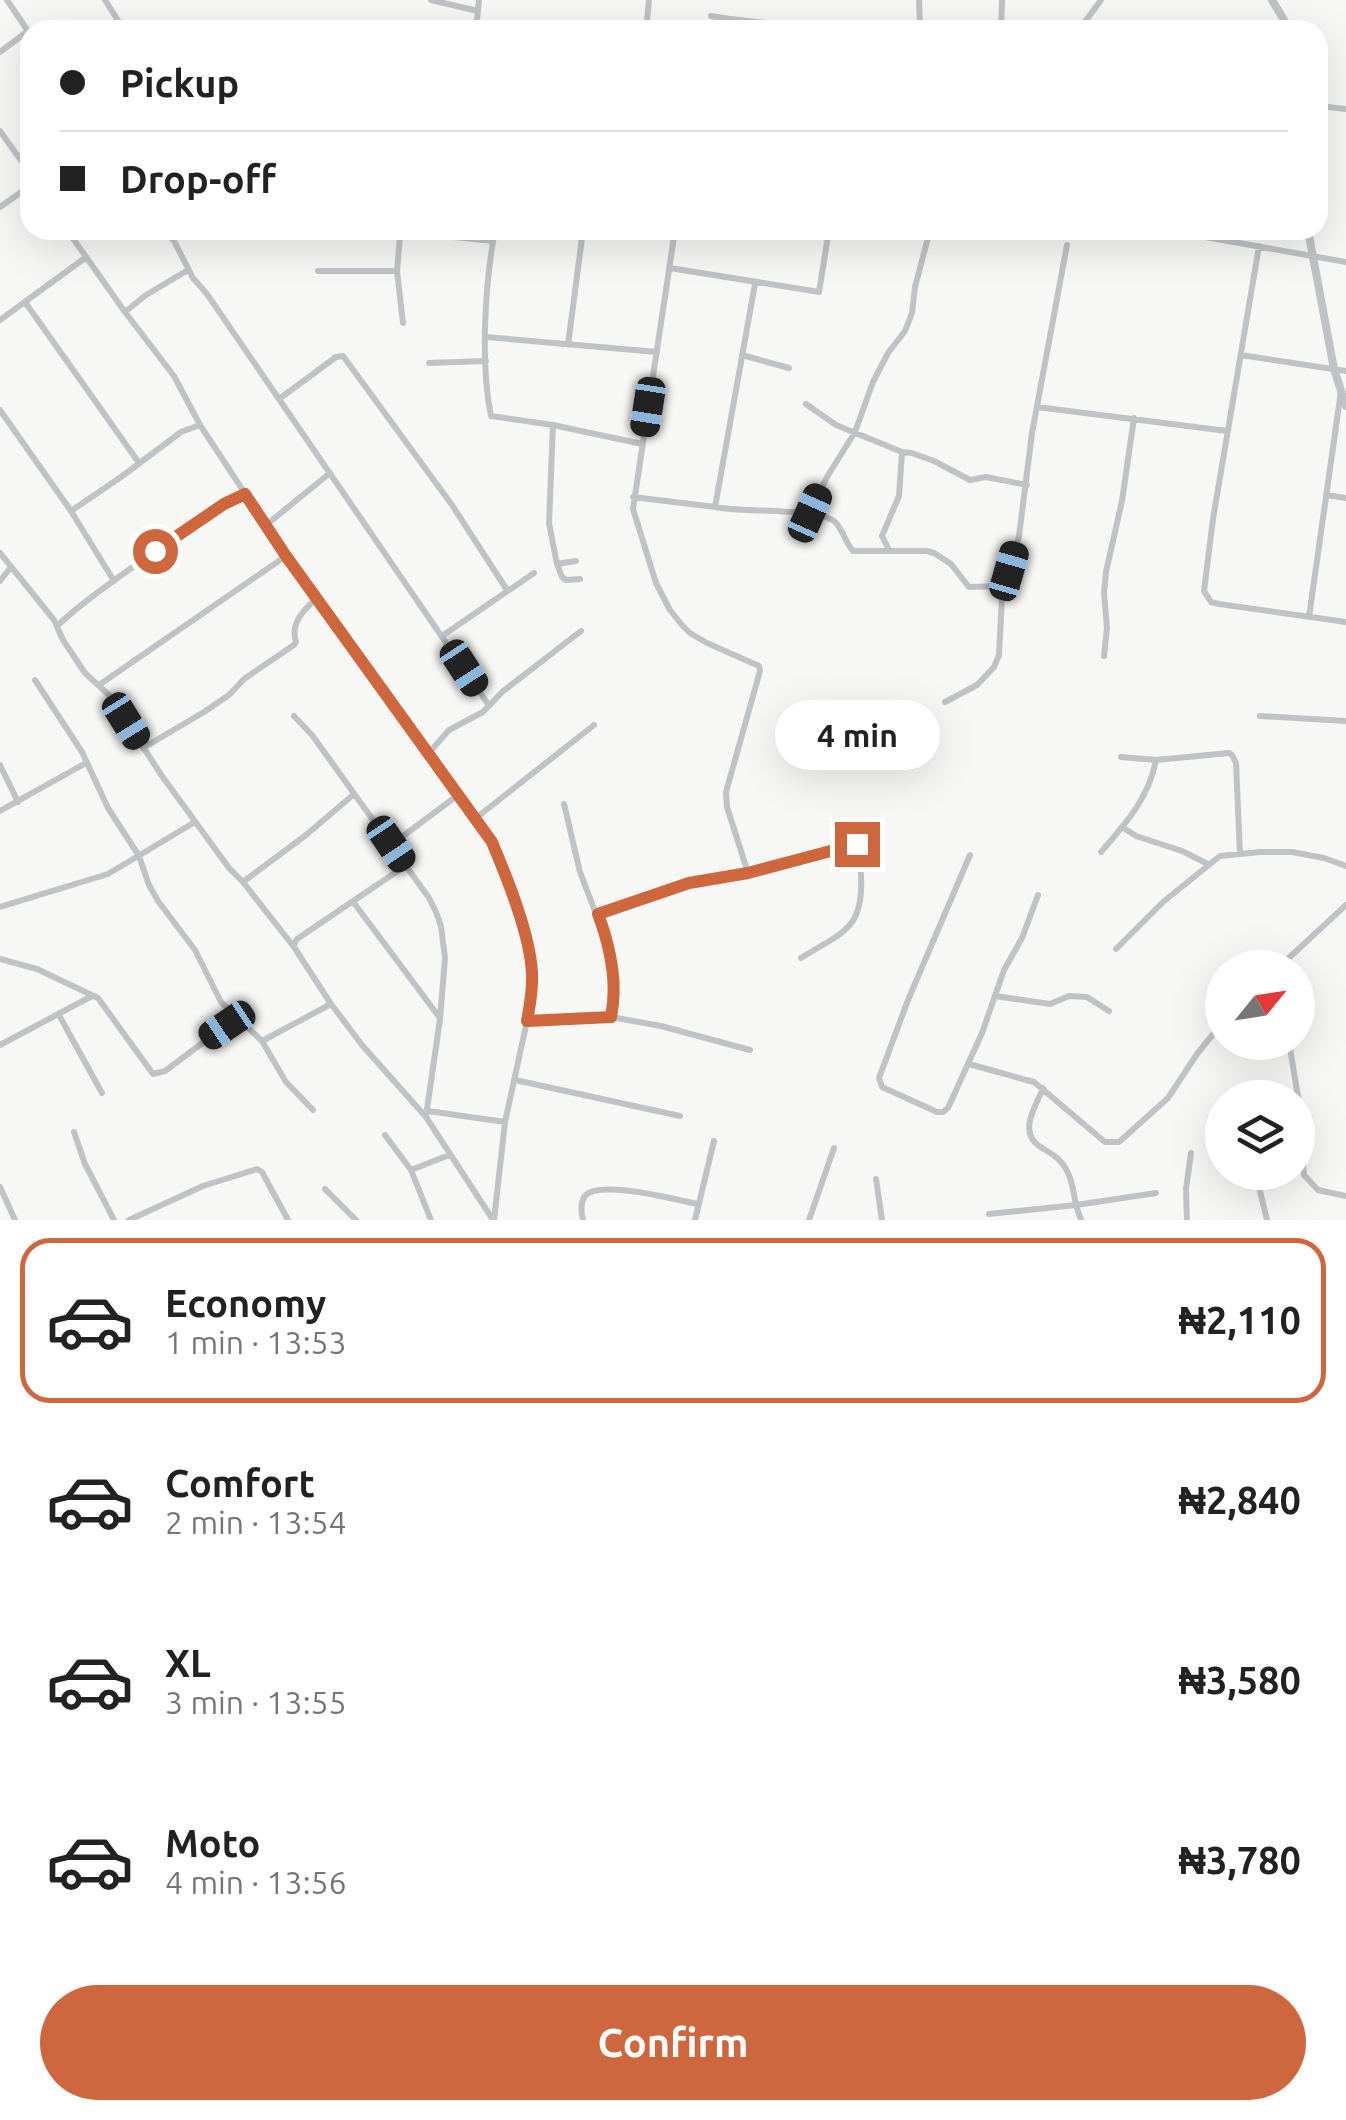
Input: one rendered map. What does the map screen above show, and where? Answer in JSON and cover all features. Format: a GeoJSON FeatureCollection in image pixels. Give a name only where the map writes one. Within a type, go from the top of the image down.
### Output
{"type":"FeatureCollection","features":[{"type":"Feature","properties":{"kind":"street"},"geometry":{"type":"LineString","coordinates":[[431,0],[478,11]]}},
{"type":"Feature","properties":{"kind":"street"},"geometry":{"type":"LineString","coordinates":[[477,20],[479,0]]}},
{"type":"Feature","properties":{"kind":"street"},"geometry":{"type":"LineString","coordinates":[[712,16],[734,20]]}},
{"type":"Feature","properties":{"kind":"street"},"geometry":{"type":"LineString","coordinates":[[0,131],[20,159]]}},
{"type":"Feature","properties":{"kind":"street"},"geometry":{"type":"LineString","coordinates":[[74,240],[174,376],[200,425],[286,556],[476,818],[503,867],[532,970],[527,1021],[505,1122],[494,1220]]}},
{"type":"Feature","properties":{"kind":"street"},"geometry":{"type":"LineString","coordinates":[[173,240],[188,270],[488,704]]}},
{"type":"Feature","properties":{"kind":"street"},"geometry":{"type":"LineString","coordinates":[[400,240],[397,271],[403,323]]}},
{"type":"Feature","properties":{"kind":"street"},"geometry":{"type":"LineString","coordinates":[[483,240],[493,241],[486,337],[491,416],[642,444]]}},
{"type":"Feature","properties":{"kind":"street"},"geometry":{"type":"LineString","coordinates":[[568,345],[581,240]]}},
{"type":"Feature","properties":{"kind":"street"},"geometry":{"type":"LineString","coordinates":[[674,240],[633,497],[636,521],[656,583],[682,625],[706,644],[759,666],[726,792],[748,873]]}},
{"type":"Feature","properties":{"kind":"street"},"geometry":{"type":"LineString","coordinates":[[670,268],[818,292],[827,240]]}},
{"type":"Feature","properties":{"kind":"street"},"geometry":{"type":"LineString","coordinates":[[810,513],[855,432],[873,382],[905,331],[927,240]]}},
{"type":"Feature","properties":{"kind":"street"},"geometry":{"type":"LineString","coordinates":[[1227,240],[1346,262]]}},
{"type":"Feature","properties":{"kind":"street"},"geometry":{"type":"LineString","coordinates":[[1309,240],[1334,369],[1346,406]]}},
{"type":"Feature","properties":{"kind":"street"},"geometry":{"type":"LineString","coordinates":[[946,702],[977,685],[994,666],[1001,646],[1004,586],[1019,536],[1032,433],[1067,245]]}},
{"type":"Feature","properties":{"kind":"street"},"geometry":{"type":"LineString","coordinates":[[1259,246],[1203,585],[1206,598],[1219,604],[1346,622]]}},
{"type":"Feature","properties":{"kind":"street"},"geometry":{"type":"LineString","coordinates":[[0,320],[86,258]]}},
{"type":"Feature","properties":{"kind":"street"},"geometry":{"type":"LineString","coordinates":[[125,312],[188,270]]}},
{"type":"Feature","properties":{"kind":"street"},"geometry":{"type":"LineString","coordinates":[[318,271],[397,271]]}},
{"type":"Feature","properties":{"kind":"street"},"geometry":{"type":"LineString","coordinates":[[715,507],[755,284]]}},
{"type":"Feature","properties":{"kind":"street"},"geometry":{"type":"LineString","coordinates":[[25,302],[140,463]]}},
{"type":"Feature","properties":{"kind":"street"},"geometry":{"type":"LineString","coordinates":[[486,337],[657,352]]}},
{"type":"Feature","properties":{"kind":"street"},"geometry":{"type":"LineString","coordinates":[[742,355],[789,368]]}},
{"type":"Feature","properties":{"kind":"street"},"geometry":{"type":"LineString","coordinates":[[1242,355],[1346,371]]}},
{"type":"Feature","properties":{"kind":"street"},"geometry":{"type":"LineString","coordinates":[[280,399],[342,356],[452,505],[506,590]]}},
{"type":"Feature","properties":{"kind":"street"},"geometry":{"type":"LineString","coordinates":[[429,363],[486,362]]}},
{"type":"Feature","properties":{"kind":"street"},"geometry":{"type":"LineString","coordinates":[[1309,617],[1341,391]]}},
{"type":"Feature","properties":{"kind":"street"},"geometry":{"type":"LineString","coordinates":[[806,404],[830,422],[934,461],[970,480],[986,477],[1027,485]]}},
{"type":"Feature","properties":{"kind":"street"},"geometry":{"type":"LineString","coordinates":[[1037,407],[1227,431]]}},
{"type":"Feature","properties":{"kind":"street"},"geometry":{"type":"LineString","coordinates":[[0,410],[114,580]]}},
{"type":"Feature","properties":{"kind":"street"},"geometry":{"type":"LineString","coordinates":[[1104,656],[1106,572],[1122,501],[1134,418]]}},
{"type":"Feature","properties":{"kind":"street"},"geometry":{"type":"LineString","coordinates":[[70,511],[181,432],[200,425]]}},
{"type":"Feature","properties":{"kind":"street"},"geometry":{"type":"LineString","coordinates":[[554,425],[549,523],[557,564],[566,580],[580,580]]}},
{"type":"Feature","properties":{"kind":"street"},"geometry":{"type":"LineString","coordinates":[[890,550],[882,536],[898,496],[902,452]]}},
{"type":"Feature","properties":{"kind":"street"},"geometry":{"type":"LineString","coordinates":[[266,526],[330,472]]}},
{"type":"Feature","properties":{"kind":"street"},"geometry":{"type":"LineString","coordinates":[[57,626],[92,596],[198,521],[245,494]]}},
{"type":"Feature","properties":{"kind":"street"},"geometry":{"type":"LineString","coordinates":[[1326,495],[1346,498]]}},
{"type":"Feature","properties":{"kind":"street"},"geometry":{"type":"LineString","coordinates":[[633,497],[731,511],[810,513],[836,522],[853,551],[927,550],[951,564],[969,588],[1004,586]]}},
{"type":"Feature","properties":{"kind":"street"},"geometry":{"type":"LineString","coordinates":[[0,553],[57,626],[85,673],[115,702],[195,822],[294,946],[331,1004],[393,1082],[427,1114],[449,1155],[494,1220]]}},
{"type":"Feature","properties":{"kind":"street"},"geometry":{"type":"LineString","coordinates":[[100,686],[286,556]]}},
{"type":"Feature","properties":{"kind":"street"},"geometry":{"type":"LineString","coordinates":[[557,564],[576,561]]}},
{"type":"Feature","properties":{"kind":"street"},"geometry":{"type":"LineString","coordinates":[[0,580],[11,567]]}},
{"type":"Feature","properties":{"kind":"street"},"geometry":{"type":"LineString","coordinates":[[442,636],[534,573]]}},
{"type":"Feature","properties":{"kind":"street"},"geometry":{"type":"LineString","coordinates":[[143,748],[229,695],[244,679],[294,645],[293,632],[302,612],[317,598]]}},
{"type":"Feature","properties":{"kind":"street"},"geometry":{"type":"LineString","coordinates":[[428,754],[449,730],[483,712],[581,631]]}},
{"type":"Feature","properties":{"kind":"street"},"geometry":{"type":"LineString","coordinates":[[34,680],[82,752],[108,808],[139,856],[158,902],[195,950],[221,1002],[262,1041],[286,1082],[314,1110]]}},
{"type":"Feature","properties":{"kind":"street"},"geometry":{"type":"LineString","coordinates":[[294,716],[312,735],[429,898],[440,926],[445,958],[427,1114]]}},
{"type":"Feature","properties":{"kind":"street"},"geometry":{"type":"LineString","coordinates":[[1260,716],[1346,721]]}},
{"type":"Feature","properties":{"kind":"street"},"geometry":{"type":"LineString","coordinates":[[476,818],[594,725]]}},
{"type":"Feature","properties":{"kind":"street"},"geometry":{"type":"LineString","coordinates":[[1122,756],[1156,760],[1232,755],[1236,764],[1240,854]]}},
{"type":"Feature","properties":{"kind":"street"},"geometry":{"type":"LineString","coordinates":[[1101,852],[1140,805],[1156,760]]}},
{"type":"Feature","properties":{"kind":"street"},"geometry":{"type":"LineString","coordinates":[[0,811],[86,763]]}},
{"type":"Feature","properties":{"kind":"street"},"geometry":{"type":"LineString","coordinates":[[0,765],[18,802]]}},
{"type":"Feature","properties":{"kind":"street"},"geometry":{"type":"LineString","coordinates":[[243,882],[353,794]]}},
{"type":"Feature","properties":{"kind":"street"},"geometry":{"type":"LineString","coordinates":[[391,844],[458,795]]}},
{"type":"Feature","properties":{"kind":"street"},"geometry":{"type":"LineString","coordinates":[[564,804],[580,872],[609,948],[614,1002],[611,1017]]}},
{"type":"Feature","properties":{"kind":"street"},"geometry":{"type":"LineString","coordinates":[[0,906],[108,874],[195,822]]}},
{"type":"Feature","properties":{"kind":"street"},"geometry":{"type":"LineString","coordinates":[[1122,827],[1208,864]]}},
{"type":"Feature","properties":{"kind":"street"},"geometry":{"type":"LineString","coordinates":[[598,914],[689,883],[748,873],[854,844],[858,846],[862,892],[858,914],[846,930],[801,958]]}},
{"type":"Feature","properties":{"kind":"street"},"geometry":{"type":"LineString","coordinates":[[1116,949],[1164,902],[1220,856],[1292,852],[1346,866]]}},
{"type":"Feature","properties":{"kind":"street"},"geometry":{"type":"LineString","coordinates":[[970,854],[908,1000],[878,1081],[882,1087],[937,1112],[948,1108],[1038,895]]}},
{"type":"Feature","properties":{"kind":"street"},"geometry":{"type":"LineString","coordinates":[[294,946],[296,940],[405,866]]}},
{"type":"Feature","properties":{"kind":"street"},"geometry":{"type":"LineString","coordinates":[[354,902],[440,1018]]}},
{"type":"Feature","properties":{"kind":"street"},"geometry":{"type":"LineString","coordinates":[[1297,950],[1346,904]]}},
{"type":"Feature","properties":{"kind":"street"},"geometry":{"type":"LineString","coordinates":[[0,959],[36,970],[102,1001],[153,1074],[165,1072],[236,1018]]}},
{"type":"Feature","properties":{"kind":"street"},"geometry":{"type":"LineString","coordinates":[[0,1046],[94,996]]}},
{"type":"Feature","properties":{"kind":"street"},"geometry":{"type":"LineString","coordinates":[[996,996],[1050,1004],[1064,998],[1087,997],[1109,1012]]}},
{"type":"Feature","properties":{"kind":"street"},"geometry":{"type":"LineString","coordinates":[[262,1041],[331,1004]]}},
{"type":"Feature","properties":{"kind":"street"},"geometry":{"type":"LineString","coordinates":[[59,1015],[102,1093]]}},
{"type":"Feature","properties":{"kind":"street"},"geometry":{"type":"LineString","coordinates":[[527,1021],[611,1017],[662,1026],[750,1050]]}},
{"type":"Feature","properties":{"kind":"street"},"geometry":{"type":"LineString","coordinates":[[969,1064],[1022,1078],[1043,1088],[1106,1142],[1119,1142],[1171,1094],[1205,1043]]}},
{"type":"Feature","properties":{"kind":"street"},"geometry":{"type":"LineString","coordinates":[[1293,1060],[1304,1174],[1318,1190],[1346,1196]]}},
{"type":"Feature","properties":{"kind":"street"},"geometry":{"type":"LineString","coordinates":[[516,1080],[680,1116]]}},
{"type":"Feature","properties":{"kind":"street"},"geometry":{"type":"LineString","coordinates":[[1043,1088],[1028,1132],[1037,1145],[1063,1164],[1081,1220]]}},
{"type":"Feature","properties":{"kind":"street"},"geometry":{"type":"LineString","coordinates":[[427,1114],[505,1122]]}},
{"type":"Feature","properties":{"kind":"street"},"geometry":{"type":"LineString","coordinates":[[74,1132],[86,1166],[114,1220]]}},
{"type":"Feature","properties":{"kind":"street"},"geometry":{"type":"LineString","coordinates":[[385,1135],[411,1170],[431,1220]]}},
{"type":"Feature","properties":{"kind":"street"},"geometry":{"type":"LineString","coordinates":[[694,1220],[714,1141]]}},
{"type":"Feature","properties":{"kind":"street"},"geometry":{"type":"LineString","coordinates":[[809,1220],[834,1148]]}},
{"type":"Feature","properties":{"kind":"street"},"geometry":{"type":"LineString","coordinates":[[1187,1220],[1191,1153]]}},
{"type":"Feature","properties":{"kind":"street"},"geometry":{"type":"LineString","coordinates":[[411,1170],[449,1155]]}},
{"type":"Feature","properties":{"kind":"street"},"geometry":{"type":"LineString","coordinates":[[129,1220],[204,1186],[254,1169],[262,1172],[288,1220]]}},
{"type":"Feature","properties":{"kind":"street"},"geometry":{"type":"LineString","coordinates":[[876,1179],[882,1220]]}},
{"type":"Feature","properties":{"kind":"street"},"geometry":{"type":"LineString","coordinates":[[0,1187],[15,1220]]}},
{"type":"Feature","properties":{"kind":"street"},"geometry":{"type":"LineString","coordinates":[[325,1188],[356,1220]]}},
{"type":"Feature","properties":{"kind":"street"},"geometry":{"type":"LineString","coordinates":[[583,1220],[584,1196],[598,1190],[697,1204]]}},
{"type":"Feature","properties":{"kind":"street"},"geometry":{"type":"LineString","coordinates":[[1260,1192],[1266,1220]]}},
{"type":"Feature","properties":{"kind":"street"},"geometry":{"type":"LineString","coordinates":[[989,1214],[1156,1193]]}},
{"type":"Feature","properties":{"kind":"route"},"geometry":{"type":"LineString","coordinates":[[155,551],[245,494],[492,842],[527,942],[532,970],[527,1021],[611,1017],[614,988],[609,948],[598,914],[689,883],[748,873],[857,844]]}}]}
